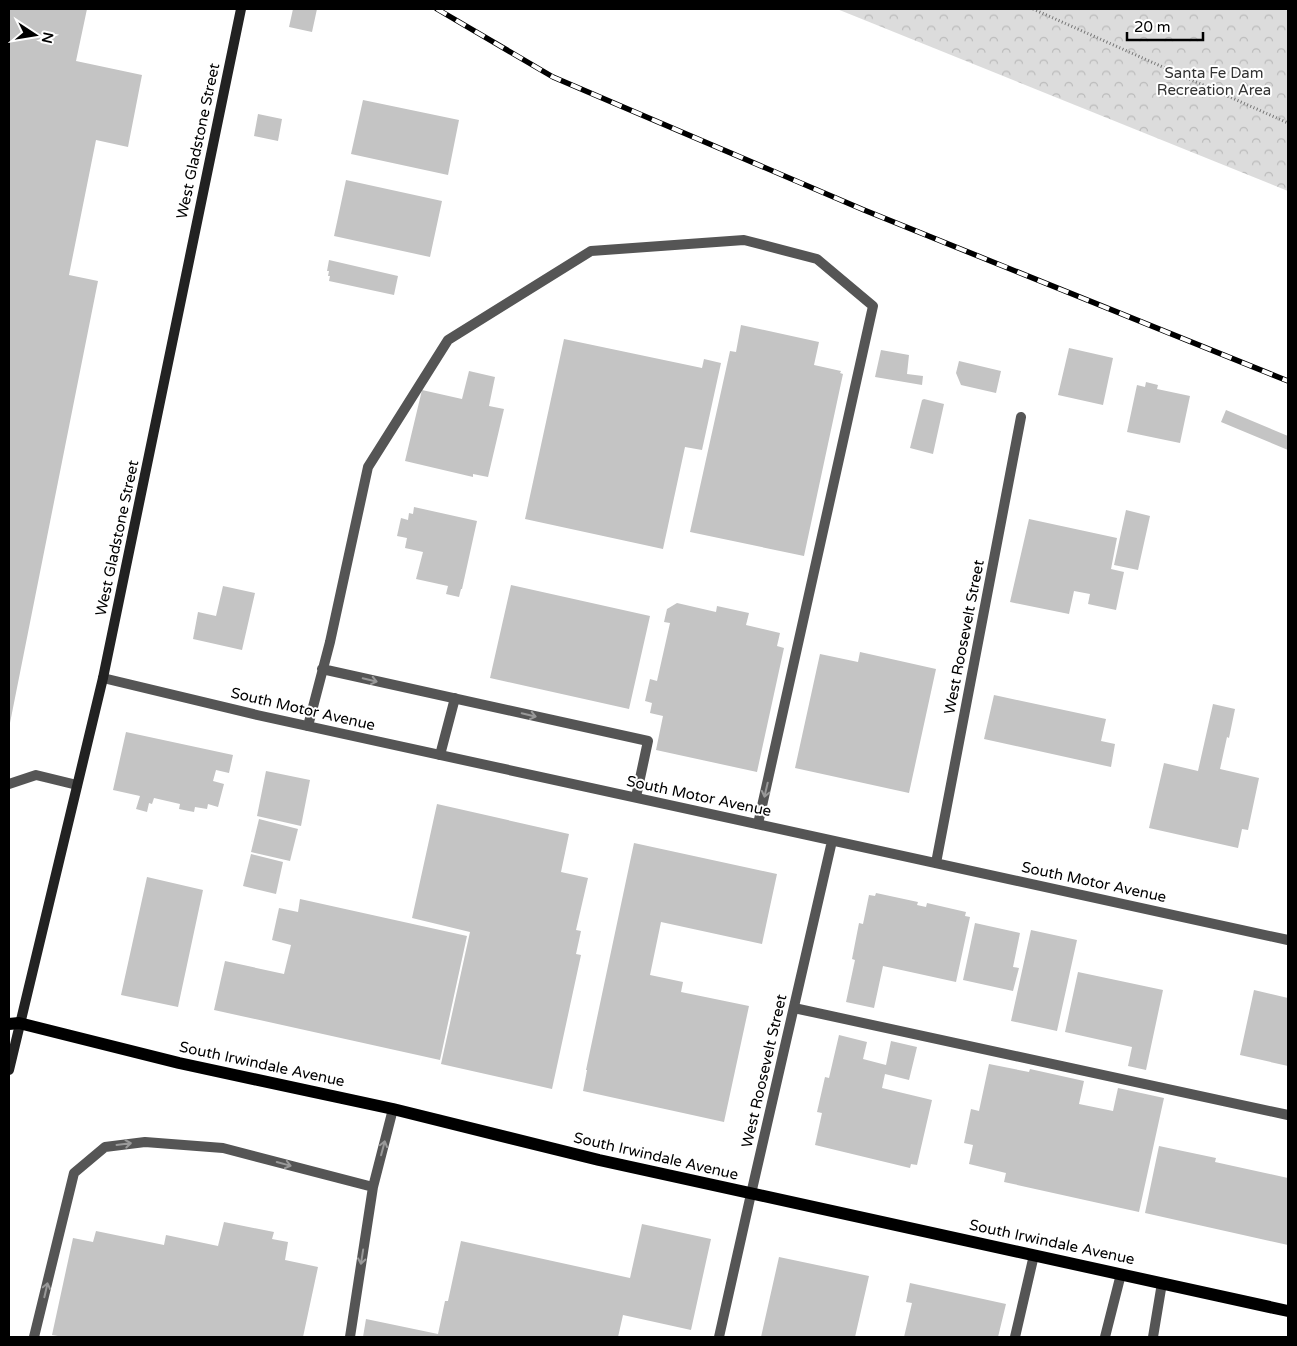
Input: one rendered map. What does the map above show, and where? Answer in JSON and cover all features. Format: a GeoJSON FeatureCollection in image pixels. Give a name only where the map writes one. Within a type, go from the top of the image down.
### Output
{"type":"FeatureCollection","features":[{"type":"Feature","properties":{"kind":"main road"},"geometry":{"type":"LineString","coordinates":[[9,1013],[14,1024]]}},
{"type":"Feature","properties":{"kind":"main road","name":"South Irwindale Avenue"},"geometry":{"type":"LineString","coordinates":[[14,1024],[179,1063],[393,1109],[599,1160],[1288,1311]]}},
{"type":"Feature","properties":{"kind":"street","name":"West Gladstone Street"},"geometry":{"type":"LineString","coordinates":[[9,1070],[14,1024],[103,678],[241,9]]}},
{"type":"Feature","properties":{"kind":"street"},"geometry":{"type":"LineString","coordinates":[[308,726],[330,642],[368,467],[448,340],[591,251],[744,240],[817,259],[873,306],[758,824]]}},
{"type":"Feature","properties":{"kind":"street","name":"West Roosevelt Street"},"geometry":{"type":"LineString","coordinates":[[936,863],[1021,417]]}},
{"type":"Feature","properties":{"kind":"street"},"geometry":{"type":"LineString","coordinates":[[322,669],[648,741],[636,797]]}},
{"type":"Feature","properties":{"kind":"street","name":"South Motor Avenue"},"geometry":{"type":"LineString","coordinates":[[103,678],[308,726],[1288,940]]}},
{"type":"Feature","properties":{"kind":"street"},"geometry":{"type":"LineString","coordinates":[[440,755],[455,698]]}},
{"type":"Feature","properties":{"kind":"street"},"geometry":{"type":"LineString","coordinates":[[9,784],[36,775],[77,785]]}},
{"type":"Feature","properties":{"kind":"street","name":"West Roosevelt Street"},"geometry":{"type":"LineString","coordinates":[[720,1337],[832,841]]}},
{"type":"Feature","properties":{"kind":"street"},"geometry":{"type":"LineString","coordinates":[[794,1008],[1288,1115]]}},
{"type":"Feature","properties":{"kind":"street"},"geometry":{"type":"LineString","coordinates":[[350,1337],[373,1187],[393,1109]]}},
{"type":"Feature","properties":{"kind":"street"},"geometry":{"type":"LineString","coordinates":[[34,1337],[74,1173],[105,1146],[145,1142],[223,1148],[373,1187]]}},
{"type":"Feature","properties":{"kind":"street"},"geometry":{"type":"LineString","coordinates":[[1015,1337],[1034,1255]]}},
{"type":"Feature","properties":{"kind":"street"},"geometry":{"type":"LineString","coordinates":[[1106,1337],[1121,1274]]}},
{"type":"Feature","properties":{"kind":"street"},"geometry":{"type":"LineString","coordinates":[[1153,1337],[1162,1283]]}},
{"type":"Feature","properties":{"kind":"path"},"geometry":{"type":"LineString","coordinates":[[1033,9],[1288,123]]}},
{"type":"Feature","properties":{"kind":"green space","name":"Santa Fe Dam Recreation Area"},"geometry":{"type":"Polygon","coordinates":[[[837,9],[1288,9],[1288,191],[837,9]]]}},
{"type":"Feature","properties":{"kind":"building"},"geometry":{"type":"Polygon","coordinates":[[[9,9],[87,9],[76,61],[142,75],[128,147],[96,140],[69,275],[98,281],[10,723],[9,9]]]}},
{"type":"Feature","properties":{"kind":"building"},"geometry":{"type":"Polygon","coordinates":[[[293,9],[317,9],[312,32],[289,27],[293,9]]]}},
{"type":"Feature","properties":{"kind":"building"},"geometry":{"type":"Polygon","coordinates":[[[363,100],[459,120],[448,175],[351,154],[363,100]]]}},
{"type":"Feature","properties":{"kind":"building"},"geometry":{"type":"Polygon","coordinates":[[[258,114],[282,119],[278,141],[254,136],[258,114]]]}},
{"type":"Feature","properties":{"kind":"building"},"geometry":{"type":"Polygon","coordinates":[[[346,180],[442,201],[430,257],[334,236],[346,180]]]}},
{"type":"Feature","properties":{"kind":"building"},"geometry":{"type":"Polygon","coordinates":[[[329,260],[398,276],[394,295],[329,281],[329,271],[327,271],[329,260]]]}},
{"type":"Feature","properties":{"kind":"building"},"geometry":{"type":"Polygon","coordinates":[[[741,325],[819,342],[814,365],[841,371],[840,373],[843,374],[804,556],[690,532],[730,351],[736,352],[741,325]]]}},
{"type":"Feature","properties":{"kind":"building"},"geometry":{"type":"Polygon","coordinates":[[[564,339],[702,368],[704,359],[721,363],[702,450],[685,447],[663,549],[525,519],[564,339]]]}},
{"type":"Feature","properties":{"kind":"building"},"geometry":{"type":"Polygon","coordinates":[[[1069,348],[1113,358],[1103,405],[1058,395],[1069,348]]]}},
{"type":"Feature","properties":{"kind":"building"},"geometry":{"type":"Polygon","coordinates":[[[881,350],[909,355],[907,374],[923,376],[922,385],[875,377],[881,350]]]}},
{"type":"Feature","properties":{"kind":"building"},"geometry":{"type":"Polygon","coordinates":[[[959,361],[1001,371],[996,393],[961,385],[956,373],[959,361]]]}},
{"type":"Feature","properties":{"kind":"building"},"geometry":{"type":"Polygon","coordinates":[[[469,371],[495,377],[489,406],[504,409],[488,477],[473,474],[473,477],[405,461],[422,390],[462,399],[469,371]]]}},
{"type":"Feature","properties":{"kind":"building"},"geometry":{"type":"Polygon","coordinates":[[[1146,382],[1158,385],[1157,389],[1190,396],[1180,443],[1127,432],[1137,385],[1145,387],[1146,382]]]}},
{"type":"Feature","properties":{"kind":"building"},"geometry":{"type":"Polygon","coordinates":[[[922,400],[944,404],[933,454],[910,448],[922,400]]]}},
{"type":"Feature","properties":{"kind":"building"},"geometry":{"type":"Polygon","coordinates":[[[1226,410],[1288,436],[1288,450],[1221,422],[1226,410]]]}},
{"type":"Feature","properties":{"kind":"building"},"geometry":{"type":"Polygon","coordinates":[[[414,507],[477,521],[459,597],[446,594],[448,586],[416,579],[423,552],[405,548],[407,538],[397,536],[401,518],[408,520],[409,513],[413,514],[414,507]]]}},
{"type":"Feature","properties":{"kind":"building"},"geometry":{"type":"Polygon","coordinates":[[[1126,510],[1150,516],[1138,570],[1114,565],[1126,510]]]}},
{"type":"Feature","properties":{"kind":"building"},"geometry":{"type":"Polygon","coordinates":[[[1029,519],[1117,538],[1111,569],[1124,572],[1116,610],[1088,604],[1090,594],[1074,591],[1069,614],[1010,602],[1029,519]]]}},
{"type":"Feature","properties":{"kind":"building"},"geometry":{"type":"Polygon","coordinates":[[[511,585],[650,616],[629,709],[490,678],[511,585]]]}},
{"type":"Feature","properties":{"kind":"building"},"geometry":{"type":"Polygon","coordinates":[[[223,586],[255,593],[242,650],[193,639],[198,612],[216,616],[223,586]]]}},
{"type":"Feature","properties":{"kind":"building"},"geometry":{"type":"Polygon","coordinates":[[[677,603],[716,612],[717,606],[749,613],[746,625],[780,633],[777,646],[784,648],[757,772],[656,750],[663,716],[650,713],[652,703],[645,701],[650,679],[657,681],[670,623],[664,622],[667,609],[677,603]]]}},
{"type":"Feature","properties":{"kind":"building"},"geometry":{"type":"Polygon","coordinates":[[[860,652],[936,669],[909,793],[795,768],[820,654],[858,662],[860,652]]]}},
{"type":"Feature","properties":{"kind":"building"},"geometry":{"type":"Polygon","coordinates":[[[994,695],[1106,719],[1101,741],[1115,744],[1111,767],[984,739],[994,695]]]}},
{"type":"Feature","properties":{"kind":"building"},"geometry":{"type":"Polygon","coordinates":[[[1213,704],[1235,709],[1220,769],[1259,778],[1248,830],[1242,829],[1238,848],[1149,828],[1164,763],[1198,771],[1213,704]]]}},
{"type":"Feature","properties":{"kind":"building"},"geometry":{"type":"Polygon","coordinates":[[[126,732],[233,755],[229,773],[216,770],[213,781],[224,784],[218,807],[208,804],[207,809],[195,807],[194,812],[179,809],[180,804],[154,798],[152,804],[149,803],[147,812],[136,809],[140,796],[113,790],[126,732]]]}},
{"type":"Feature","properties":{"kind":"building"},"geometry":{"type":"Polygon","coordinates":[[[266,771],[310,780],[301,826],[257,816],[266,771]]]}},
{"type":"Feature","properties":{"kind":"building"},"geometry":{"type":"Polygon","coordinates":[[[437,804],[569,834],[561,872],[588,878],[576,930],[581,931],[576,954],[581,955],[552,1089],[441,1064],[470,932],[412,918],[437,804]]]}},
{"type":"Feature","properties":{"kind":"building"},"geometry":{"type":"Polygon","coordinates":[[[259,819],[298,829],[290,861],[251,852],[259,819]]]}},
{"type":"Feature","properties":{"kind":"building"},"geometry":{"type":"Polygon","coordinates":[[[634,843],[777,874],[762,944],[661,922],[650,975],[683,982],[681,992],[749,1006],[724,1122],[583,1091],[634,843]]]}},
{"type":"Feature","properties":{"kind":"building"},"geometry":{"type":"Polygon","coordinates":[[[251,854],[283,862],[276,894],[243,886],[251,854]]]}},
{"type":"Feature","properties":{"kind":"building"},"geometry":{"type":"Polygon","coordinates":[[[147,877],[203,890],[178,1007],[121,995],[147,877]]]}},
{"type":"Feature","properties":{"kind":"building"},"geometry":{"type":"Polygon","coordinates":[[[876,893],[918,902],[917,905],[926,907],[927,903],[966,912],[965,916],[970,917],[956,982],[883,966],[874,1008],[846,1002],[855,960],[852,959],[859,923],[863,924],[869,895],[875,896],[876,893]]]}},
{"type":"Feature","properties":{"kind":"building"},"geometry":{"type":"Polygon","coordinates":[[[300,899],[467,936],[440,1060],[214,1010],[225,961],[284,974],[291,945],[272,940],[279,908],[298,912],[300,899]]]}},
{"type":"Feature","properties":{"kind":"building"},"geometry":{"type":"Polygon","coordinates":[[[975,923],[1020,933],[1013,967],[1019,968],[1013,991],[963,980],[975,923]]]}},
{"type":"Feature","properties":{"kind":"building"},"geometry":{"type":"Polygon","coordinates":[[[1031,930],[1077,940],[1057,1031],[1011,1021],[1031,930]]]}},
{"type":"Feature","properties":{"kind":"building"},"geometry":{"type":"Polygon","coordinates":[[[1078,972],[1163,990],[1146,1070],[1128,1066],[1132,1047],[1065,1032],[1078,972]]]}},
{"type":"Feature","properties":{"kind":"building"},"geometry":{"type":"Polygon","coordinates":[[[1254,990],[1288,998],[1288,1066],[1240,1055],[1254,990]]]}},
{"type":"Feature","properties":{"kind":"building"},"geometry":{"type":"Polygon","coordinates":[[[839,1035],[867,1042],[863,1059],[886,1065],[891,1041],[917,1047],[909,1080],[885,1074],[882,1088],[932,1100],[917,1165],[911,1164],[910,1168],[815,1145],[822,1113],[817,1112],[825,1077],[829,1078],[839,1035]]]}},
{"type":"Feature","properties":{"kind":"building"},"geometry":{"type":"Polygon","coordinates":[[[989,1064],[1029,1072],[1030,1069],[1084,1081],[1079,1104],[1113,1111],[1118,1088],[1164,1098],[1139,1212],[1004,1182],[1006,1173],[969,1164],[973,1145],[964,1143],[971,1109],[979,1111],[989,1064]]]}},
{"type":"Feature","properties":{"kind":"building"},"geometry":{"type":"Polygon","coordinates":[[[1159,1146],[1216,1158],[1215,1162],[1288,1178],[1288,1245],[1145,1213],[1159,1146]]]}},
{"type":"Feature","properties":{"kind":"building"},"geometry":{"type":"Polygon","coordinates":[[[224,1222],[274,1232],[272,1239],[288,1242],[285,1260],[318,1267],[303,1337],[64,1337],[52,1335],[73,1238],[93,1242],[96,1231],[164,1245],[166,1235],[218,1246],[224,1222]]]}},
{"type":"Feature","properties":{"kind":"building"},"geometry":{"type":"Polygon","coordinates":[[[642,1224],[711,1239],[691,1330],[623,1315],[618,1337],[363,1337],[366,1319],[438,1334],[445,1301],[448,1301],[461,1241],[630,1278],[642,1224]]]}},
{"type":"Feature","properties":{"kind":"building"},"geometry":{"type":"Polygon","coordinates":[[[779,1257],[869,1276],[855,1337],[761,1337],[779,1257]]]}},
{"type":"Feature","properties":{"kind":"building"},"geometry":{"type":"Polygon","coordinates":[[[910,1283],[1006,1304],[998,1337],[904,1337],[912,1303],[906,1302],[910,1283]]]}},
{"type":"Feature","properties":{"kind":"railway"},"geometry":{"type":"LineString","coordinates":[[437,9],[553,77],[864,210],[1288,381]]}}]}
